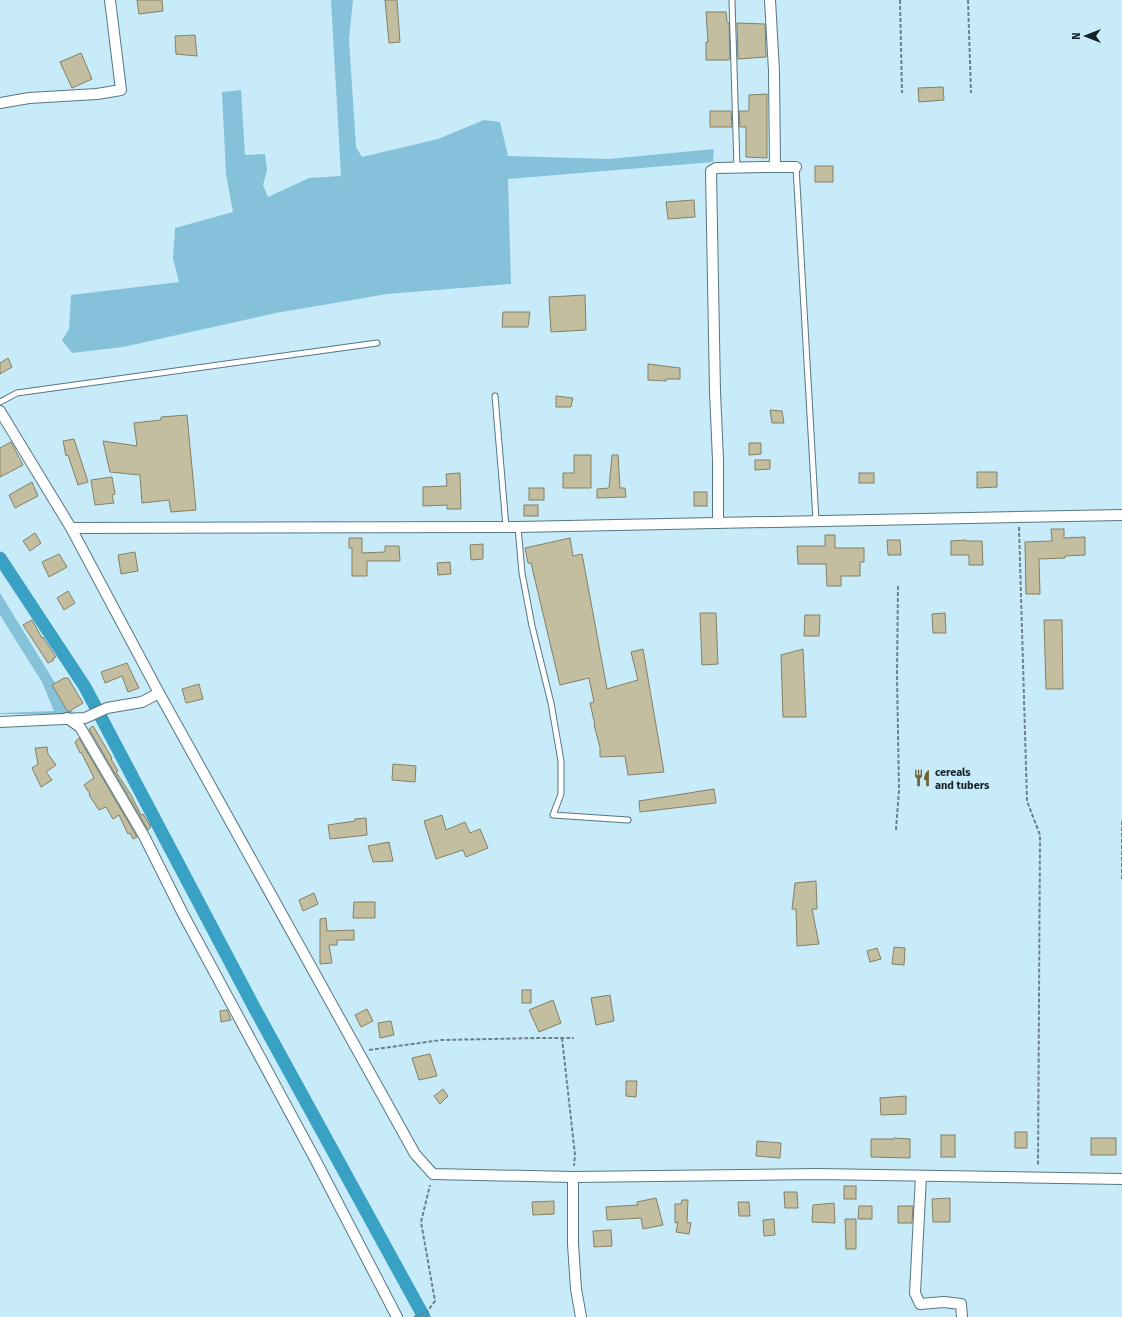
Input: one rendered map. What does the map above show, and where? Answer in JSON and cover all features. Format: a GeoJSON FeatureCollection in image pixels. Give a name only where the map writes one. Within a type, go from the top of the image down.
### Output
{"type":"FeatureCollection","features":[{"type":"Feature","properties":{"kind":"street"},"geometry":{"type":"LineString","coordinates":[[0,103],[29,98],[96,94],[121,90],[110,0]]}},
{"type":"Feature","properties":{"kind":"street"},"geometry":{"type":"LineString","coordinates":[[770,0],[774,71],[776,167]]}},
{"type":"Feature","properties":{"kind":"street"},"geometry":{"type":"LineString","coordinates":[[718,523],[718,460],[710,171],[716,168],[796,167]]}},
{"type":"Feature","properties":{"kind":"street"},"geometry":{"type":"LineString","coordinates":[[0,411],[71,528],[159,693],[415,1154],[432,1174],[573,1177],[817,1174],[1122,1179]]}},
{"type":"Feature","properties":{"kind":"street"},"geometry":{"type":"LineString","coordinates":[[71,528],[518,527],[1122,515]]}},
{"type":"Feature","properties":{"kind":"street"},"geometry":{"type":"LineString","coordinates":[[0,722],[85,718],[107,708],[142,702],[159,693]]}},
{"type":"Feature","properties":{"kind":"street"},"geometry":{"type":"LineString","coordinates":[[67,718],[80,727],[144,836],[183,914],[315,1159],[397,1317]]}},
{"type":"Feature","properties":{"kind":"street"},"geometry":{"type":"LineString","coordinates":[[921,1176],[915,1293],[920,1304],[944,1302],[961,1304],[962,1317]]}},
{"type":"Feature","properties":{"kind":"street"},"geometry":{"type":"LineString","coordinates":[[573,1177],[573,1244],[576,1289],[581,1317]]}},
{"type":"Feature","properties":{"kind":"lane"},"geometry":{"type":"LineString","coordinates":[[732,0],[736,168]]}},
{"type":"Feature","properties":{"kind":"lane"},"geometry":{"type":"LineString","coordinates":[[796,167],[816,521]]}},
{"type":"Feature","properties":{"kind":"lane"},"geometry":{"type":"LineString","coordinates":[[0,402],[17,393],[377,343]]}},
{"type":"Feature","properties":{"kind":"lane"},"geometry":{"type":"LineString","coordinates":[[495,396],[506,527]]}},
{"type":"Feature","properties":{"kind":"lane"},"geometry":{"type":"LineString","coordinates":[[518,527],[522,573],[532,626],[551,703],[561,761],[561,794],[553,815],[628,820]]}},
{"type":"Feature","properties":{"kind":"path"},"geometry":{"type":"LineString","coordinates":[[900,0],[902,93]]}},
{"type":"Feature","properties":{"kind":"path"},"geometry":{"type":"LineString","coordinates":[[968,0],[971,93]]}},
{"type":"Feature","properties":{"kind":"path"},"geometry":{"type":"LineString","coordinates":[[1019,517],[1027,801],[1040,835],[1038,1178]]}},
{"type":"Feature","properties":{"kind":"path"},"geometry":{"type":"LineString","coordinates":[[896,830],[899,790],[897,676],[898,584]]}},
{"type":"Feature","properties":{"kind":"path"},"geometry":{"type":"LineString","coordinates":[[1122,821],[1122,881]]}},
{"type":"Feature","properties":{"kind":"path"},"geometry":{"type":"LineString","coordinates":[[562,1038],[575,1155],[573,1177]]}},
{"type":"Feature","properties":{"kind":"path"},"geometry":{"type":"LineString","coordinates":[[358,1052],[441,1040],[574,1038]]}},
{"type":"Feature","properties":{"kind":"path"},"geometry":{"type":"LineString","coordinates":[[415,1317],[427,1312],[435,1301],[421,1222],[432,1174]]}},
{"type":"Feature","properties":{"kind":"shaded area"},"geometry":{"type":"Polygon","coordinates":[[[331,0],[353,0],[349,40],[356,147],[362,157],[438,139],[484,120],[500,122],[508,156],[609,159],[714,149],[713,162],[508,179],[511,284],[387,294],[276,313],[123,347],[72,353],[62,340],[69,329],[71,295],[179,282],[173,258],[175,228],[233,212],[226,174],[222,92],[241,90],[245,155],[265,154],[267,170],[263,185],[268,197],[309,178],[341,176],[331,0]]]}},
{"type":"Feature","properties":{"kind":"shaded area"},"geometry":{"type":"Polygon","coordinates":[[[0,593],[74,714],[0,714],[54,711],[42,682],[0,615],[0,593]]]}},
{"type":"Feature","properties":{"kind":"building"},"geometry":{"type":"Polygon","coordinates":[[[137,0],[162,0],[163,11],[139,14],[137,0]]]}},
{"type":"Feature","properties":{"kind":"building"},"geometry":{"type":"Polygon","coordinates":[[[385,0],[397,0],[400,42],[389,43],[385,0]]]}},
{"type":"Feature","properties":{"kind":"building"},"geometry":{"type":"Polygon","coordinates":[[[706,12],[726,12],[727,22],[729,23],[730,59],[728,60],[706,60],[706,42],[708,42],[706,12]]]}},
{"type":"Feature","properties":{"kind":"building"},"geometry":{"type":"Polygon","coordinates":[[[737,23],[765,24],[766,57],[738,59],[737,23]]]}},
{"type":"Feature","properties":{"kind":"building"},"geometry":{"type":"Polygon","coordinates":[[[195,35],[197,56],[176,54],[175,36],[195,35]]]}},
{"type":"Feature","properties":{"kind":"building"},"geometry":{"type":"Polygon","coordinates":[[[81,53],[92,79],[72,88],[60,62],[81,53]]]}},
{"type":"Feature","properties":{"kind":"building"},"geometry":{"type":"Polygon","coordinates":[[[943,87],[944,100],[919,102],[918,88],[943,87]]]}},
{"type":"Feature","properties":{"kind":"building"},"geometry":{"type":"Polygon","coordinates":[[[767,94],[767,158],[746,157],[746,127],[740,127],[739,111],[749,111],[749,95],[767,94]]]}},
{"type":"Feature","properties":{"kind":"building"},"geometry":{"type":"Polygon","coordinates":[[[710,111],[731,111],[732,127],[710,127],[710,111]]]}},
{"type":"Feature","properties":{"kind":"building"},"geometry":{"type":"Polygon","coordinates":[[[815,166],[833,166],[833,182],[815,182],[815,166]]]}},
{"type":"Feature","properties":{"kind":"building"},"geometry":{"type":"Polygon","coordinates":[[[694,200],[695,217],[668,219],[666,202],[694,200]]]}},
{"type":"Feature","properties":{"kind":"building"},"geometry":{"type":"Polygon","coordinates":[[[585,295],[586,330],[551,332],[549,297],[585,295]]]}},
{"type":"Feature","properties":{"kind":"building"},"geometry":{"type":"Polygon","coordinates":[[[503,312],[530,312],[528,327],[502,327],[503,312]]]}},
{"type":"Feature","properties":{"kind":"building"},"geometry":{"type":"Polygon","coordinates":[[[8,358],[12,367],[0,374],[0,363],[8,358]]]}},
{"type":"Feature","properties":{"kind":"building"},"geometry":{"type":"Polygon","coordinates":[[[648,364],[680,368],[680,379],[666,379],[666,381],[648,380],[648,364]]]}},
{"type":"Feature","properties":{"kind":"building"},"geometry":{"type":"Polygon","coordinates":[[[556,396],[573,398],[571,407],[556,407],[556,396]]]}},
{"type":"Feature","properties":{"kind":"building"},"geometry":{"type":"Polygon","coordinates":[[[770,410],[782,411],[784,423],[772,423],[770,410]]]}},
{"type":"Feature","properties":{"kind":"building"},"geometry":{"type":"Polygon","coordinates":[[[187,415],[196,510],[171,512],[169,500],[142,503],[140,475],[110,472],[103,441],[137,446],[134,423],[161,420],[161,417],[187,415]]]}},
{"type":"Feature","properties":{"kind":"building"},"geometry":{"type":"Polygon","coordinates":[[[74,439],[88,482],[78,485],[68,455],[66,456],[63,441],[74,439]]]}},
{"type":"Feature","properties":{"kind":"building"},"geometry":{"type":"Polygon","coordinates":[[[11,442],[23,465],[0,477],[0,448],[11,442]]]}},
{"type":"Feature","properties":{"kind":"building"},"geometry":{"type":"Polygon","coordinates":[[[749,443],[761,443],[761,454],[749,455],[749,443]]]}},
{"type":"Feature","properties":{"kind":"building"},"geometry":{"type":"Polygon","coordinates":[[[574,455],[591,455],[591,488],[563,488],[563,473],[574,473],[574,455]]]}},
{"type":"Feature","properties":{"kind":"building"},"geometry":{"type":"Polygon","coordinates":[[[612,455],[618,455],[620,488],[625,488],[626,497],[597,498],[597,489],[609,488],[612,455]]]}},
{"type":"Feature","properties":{"kind":"building"},"geometry":{"type":"Polygon","coordinates":[[[755,460],[770,460],[770,469],[755,470],[755,460]]]}},
{"type":"Feature","properties":{"kind":"building"},"geometry":{"type":"Polygon","coordinates":[[[977,472],[997,472],[997,487],[977,488],[977,472]]]}},
{"type":"Feature","properties":{"kind":"building"},"geometry":{"type":"Polygon","coordinates":[[[460,473],[461,509],[447,509],[447,505],[423,506],[423,487],[447,486],[446,474],[460,473]]]}},
{"type":"Feature","properties":{"kind":"building"},"geometry":{"type":"Polygon","coordinates":[[[859,473],[874,473],[874,483],[859,483],[859,473]]]}},
{"type":"Feature","properties":{"kind":"building"},"geometry":{"type":"Polygon","coordinates":[[[112,477],[115,494],[112,495],[114,503],[95,505],[91,480],[112,477]]]}},
{"type":"Feature","properties":{"kind":"building"},"geometry":{"type":"Polygon","coordinates":[[[32,482],[38,496],[15,508],[9,495],[32,482]]]}},
{"type":"Feature","properties":{"kind":"building"},"geometry":{"type":"Polygon","coordinates":[[[529,488],[544,488],[544,500],[529,500],[529,488]]]}},
{"type":"Feature","properties":{"kind":"building"},"geometry":{"type":"Polygon","coordinates":[[[694,492],[707,492],[707,506],[694,506],[694,492]]]}},
{"type":"Feature","properties":{"kind":"building"},"geometry":{"type":"Polygon","coordinates":[[[524,505],[538,505],[538,516],[524,516],[524,505]]]}},
{"type":"Feature","properties":{"kind":"building"},"geometry":{"type":"Polygon","coordinates":[[[1051,529],[1064,529],[1064,538],[1085,537],[1085,555],[1065,556],[1065,558],[1039,559],[1040,594],[1026,594],[1025,542],[1052,541],[1051,529]]]}},
{"type":"Feature","properties":{"kind":"building"},"geometry":{"type":"Polygon","coordinates":[[[35,533],[41,543],[30,551],[23,541],[35,533]]]}},
{"type":"Feature","properties":{"kind":"building"},"geometry":{"type":"Polygon","coordinates":[[[825,535],[835,535],[835,548],[864,548],[864,562],[860,562],[860,576],[841,576],[841,586],[827,586],[826,564],[798,564],[797,546],[825,546],[825,535]]]}},
{"type":"Feature","properties":{"kind":"building"},"geometry":{"type":"Polygon","coordinates":[[[349,538],[362,538],[362,553],[385,552],[385,546],[399,546],[400,561],[367,561],[367,576],[352,576],[352,548],[349,548],[349,538]]]}},
{"type":"Feature","properties":{"kind":"building"},"geometry":{"type":"Polygon","coordinates":[[[570,538],[573,556],[582,554],[607,689],[638,680],[631,652],[643,649],[664,772],[628,775],[625,756],[600,757],[600,747],[590,703],[594,702],[589,678],[560,685],[531,563],[528,563],[525,548],[570,538]]]}},
{"type":"Feature","properties":{"kind":"building"},"geometry":{"type":"Polygon","coordinates":[[[887,540],[900,540],[901,555],[888,555],[887,540]]]}},
{"type":"Feature","properties":{"kind":"building"},"geometry":{"type":"Polygon","coordinates":[[[951,541],[982,541],[983,565],[969,565],[969,555],[951,555],[951,541]]]}},
{"type":"Feature","properties":{"kind":"building"},"geometry":{"type":"Polygon","coordinates":[[[483,544],[483,559],[471,560],[470,545],[483,544]]]}},
{"type":"Feature","properties":{"kind":"building"},"geometry":{"type":"Polygon","coordinates":[[[135,552],[138,571],[121,574],[118,555],[135,552]]]}},
{"type":"Feature","properties":{"kind":"building"},"geometry":{"type":"Polygon","coordinates":[[[59,554],[67,567],[49,577],[42,562],[59,554]]]}},
{"type":"Feature","properties":{"kind":"building"},"geometry":{"type":"Polygon","coordinates":[[[450,562],[451,574],[438,575],[437,563],[450,562]]]}},
{"type":"Feature","properties":{"kind":"building"},"geometry":{"type":"Polygon","coordinates":[[[68,591],[75,603],[64,610],[57,598],[68,591]]]}},
{"type":"Feature","properties":{"kind":"building"},"geometry":{"type":"Polygon","coordinates":[[[700,613],[716,613],[718,664],[702,665],[700,613]]]}},
{"type":"Feature","properties":{"kind":"building"},"geometry":{"type":"Polygon","coordinates":[[[945,613],[946,633],[933,633],[932,614],[945,613]]]}},
{"type":"Feature","properties":{"kind":"building"},"geometry":{"type":"Polygon","coordinates":[[[805,615],[820,615],[819,636],[804,636],[805,615]]]}},
{"type":"Feature","properties":{"kind":"building"},"geometry":{"type":"Polygon","coordinates":[[[32,620],[42,638],[43,637],[56,657],[48,663],[23,625],[32,620]]]}},
{"type":"Feature","properties":{"kind":"building"},"geometry":{"type":"Polygon","coordinates":[[[1044,620],[1062,620],[1063,689],[1046,689],[1044,620]]]}},
{"type":"Feature","properties":{"kind":"building"},"geometry":{"type":"Polygon","coordinates":[[[803,649],[806,717],[783,717],[781,655],[803,649]]]}},
{"type":"Feature","properties":{"kind":"building"},"geometry":{"type":"Polygon","coordinates":[[[127,663],[139,688],[128,692],[122,676],[105,683],[101,672],[127,663]]]}},
{"type":"Feature","properties":{"kind":"building"},"geometry":{"type":"Polygon","coordinates":[[[64,678],[68,678],[83,703],[68,712],[52,685],[64,678]]]}},
{"type":"Feature","properties":{"kind":"building"},"geometry":{"type":"Polygon","coordinates":[[[199,684],[203,699],[186,703],[182,689],[199,684]]]}},
{"type":"Feature","properties":{"kind":"building"},"geometry":{"type":"Polygon","coordinates":[[[93,726],[112,758],[111,759],[118,771],[116,772],[131,795],[141,815],[143,814],[151,827],[148,830],[89,729],[93,726]]]}},
{"type":"Feature","properties":{"kind":"building"},"geometry":{"type":"Polygon","coordinates":[[[79,738],[137,837],[133,839],[130,833],[128,834],[119,815],[113,819],[106,807],[99,810],[89,795],[90,794],[84,785],[94,778],[75,742],[79,738]]]}},
{"type":"Feature","properties":{"kind":"building"},"geometry":{"type":"Polygon","coordinates":[[[47,747],[48,754],[56,765],[46,772],[52,780],[41,787],[32,768],[38,764],[35,748],[47,747]]]}},
{"type":"Feature","properties":{"kind":"building"},"geometry":{"type":"Polygon","coordinates":[[[393,764],[416,766],[415,782],[392,780],[393,764]]]}},
{"type":"Feature","properties":{"kind":"building"},"geometry":{"type":"Polygon","coordinates":[[[714,789],[716,803],[640,812],[639,801],[714,789]]]}},
{"type":"Feature","properties":{"kind":"building"},"geometry":{"type":"Polygon","coordinates":[[[442,815],[446,830],[465,822],[470,833],[480,829],[488,848],[466,857],[463,850],[436,859],[424,821],[442,815]]]}},
{"type":"Feature","properties":{"kind":"building"},"geometry":{"type":"Polygon","coordinates":[[[366,818],[367,835],[330,839],[328,825],[366,818]]]}},
{"type":"Feature","properties":{"kind":"building"},"geometry":{"type":"Polygon","coordinates":[[[389,842],[393,861],[373,862],[368,846],[389,842]]]}},
{"type":"Feature","properties":{"kind":"building"},"geometry":{"type":"Polygon","coordinates":[[[816,881],[817,909],[812,909],[819,944],[797,946],[796,909],[792,909],[795,883],[816,881]]]}},
{"type":"Feature","properties":{"kind":"building"},"geometry":{"type":"Polygon","coordinates":[[[314,893],[318,904],[303,911],[299,900],[314,893]]]}},
{"type":"Feature","properties":{"kind":"building"},"geometry":{"type":"Polygon","coordinates":[[[354,902],[375,902],[375,918],[353,918],[354,902]]]}},
{"type":"Feature","properties":{"kind":"building"},"geometry":{"type":"Polygon","coordinates":[[[326,918],[327,931],[354,930],[354,940],[337,940],[337,945],[329,945],[332,963],[320,964],[320,919],[326,918]]]}},
{"type":"Feature","properties":{"kind":"building"},"geometry":{"type":"Polygon","coordinates":[[[894,947],[905,948],[904,965],[892,964],[894,947]]]}},
{"type":"Feature","properties":{"kind":"building"},"geometry":{"type":"Polygon","coordinates":[[[877,948],[881,959],[870,962],[867,951],[877,948]]]}},
{"type":"Feature","properties":{"kind":"building"},"geometry":{"type":"Polygon","coordinates":[[[522,990],[531,990],[531,1003],[522,1003],[522,990]]]}},
{"type":"Feature","properties":{"kind":"building"},"geometry":{"type":"Polygon","coordinates":[[[610,995],[614,1021],[596,1025],[591,998],[610,995]]]}},
{"type":"Feature","properties":{"kind":"building"},"geometry":{"type":"Polygon","coordinates":[[[553,1000],[561,1023],[539,1032],[529,1010],[553,1000]]]}},
{"type":"Feature","properties":{"kind":"building"},"geometry":{"type":"Polygon","coordinates":[[[367,1009],[373,1021],[361,1027],[355,1015],[367,1009]]]}},
{"type":"Feature","properties":{"kind":"building"},"geometry":{"type":"Polygon","coordinates":[[[227,1010],[231,1020],[221,1022],[220,1011],[227,1010]]]}},
{"type":"Feature","properties":{"kind":"building"},"geometry":{"type":"Polygon","coordinates":[[[391,1021],[394,1035],[380,1038],[378,1023],[391,1021]]]}},
{"type":"Feature","properties":{"kind":"building"},"geometry":{"type":"Polygon","coordinates":[[[430,1054],[437,1076],[419,1080],[412,1058],[430,1054]]]}},
{"type":"Feature","properties":{"kind":"building"},"geometry":{"type":"Polygon","coordinates":[[[626,1081],[637,1081],[636,1097],[626,1096],[626,1081]]]}},
{"type":"Feature","properties":{"kind":"building"},"geometry":{"type":"Polygon","coordinates":[[[443,1089],[448,1096],[440,1104],[434,1096],[443,1089]]]}},
{"type":"Feature","properties":{"kind":"building"},"geometry":{"type":"Polygon","coordinates":[[[906,1096],[906,1114],[881,1115],[880,1098],[906,1096]]]}},
{"type":"Feature","properties":{"kind":"building"},"geometry":{"type":"Polygon","coordinates":[[[1015,1132],[1027,1132],[1027,1148],[1015,1148],[1015,1132]]]}},
{"type":"Feature","properties":{"kind":"building"},"geometry":{"type":"Polygon","coordinates":[[[941,1135],[955,1135],[955,1157],[941,1157],[941,1135]]]}},
{"type":"Feature","properties":{"kind":"building"},"geometry":{"type":"Polygon","coordinates":[[[1091,1138],[1116,1138],[1116,1155],[1091,1155],[1091,1138]]]}},
{"type":"Feature","properties":{"kind":"building"},"geometry":{"type":"Polygon","coordinates":[[[871,1139],[910,1139],[910,1158],[871,1157],[871,1139]]]}},
{"type":"Feature","properties":{"kind":"building"},"geometry":{"type":"Polygon","coordinates":[[[757,1141],[781,1143],[780,1158],[756,1156],[757,1141]]]}},
{"type":"Feature","properties":{"kind":"building"},"geometry":{"type":"Polygon","coordinates":[[[844,1186],[856,1186],[856,1199],[844,1199],[844,1186]]]}},
{"type":"Feature","properties":{"kind":"building"},"geometry":{"type":"Polygon","coordinates":[[[784,1192],[797,1192],[798,1208],[785,1208],[784,1192]]]}},
{"type":"Feature","properties":{"kind":"building"},"geometry":{"type":"Polygon","coordinates":[[[656,1198],[663,1225],[643,1229],[641,1218],[607,1220],[606,1207],[638,1205],[637,1202],[656,1198]]]}},
{"type":"Feature","properties":{"kind":"building"},"geometry":{"type":"Polygon","coordinates":[[[950,1198],[950,1222],[933,1222],[932,1199],[950,1198]]]}},
{"type":"Feature","properties":{"kind":"building"},"geometry":{"type":"Polygon","coordinates":[[[682,1200],[688,1200],[687,1222],[691,1223],[689,1234],[676,1232],[678,1222],[675,1223],[675,1204],[681,1204],[682,1200]]]}},
{"type":"Feature","properties":{"kind":"building"},"geometry":{"type":"Polygon","coordinates":[[[554,1201],[554,1214],[533,1215],[532,1202],[554,1201]]]}},
{"type":"Feature","properties":{"kind":"building"},"geometry":{"type":"Polygon","coordinates":[[[738,1202],[749,1202],[750,1216],[739,1216],[738,1202]]]}},
{"type":"Feature","properties":{"kind":"building"},"geometry":{"type":"Polygon","coordinates":[[[834,1203],[835,1223],[812,1222],[813,1205],[834,1203]]]}},
{"type":"Feature","properties":{"kind":"building"},"geometry":{"type":"Polygon","coordinates":[[[859,1206],[872,1206],[872,1219],[858,1219],[859,1206]]]}},
{"type":"Feature","properties":{"kind":"building"},"geometry":{"type":"Polygon","coordinates":[[[898,1206],[913,1206],[912,1223],[898,1223],[898,1206]]]}},
{"type":"Feature","properties":{"kind":"building"},"geometry":{"type":"Polygon","coordinates":[[[774,1219],[775,1235],[764,1236],[763,1220],[774,1219]]]}},
{"type":"Feature","properties":{"kind":"building"},"geometry":{"type":"Polygon","coordinates":[[[845,1219],[856,1219],[856,1249],[846,1249],[845,1219]]]}},
{"type":"Feature","properties":{"kind":"building"},"geometry":{"type":"Polygon","coordinates":[[[611,1230],[612,1246],[594,1247],[593,1231],[611,1230]]]}},
{"type":"Feature","properties":{"kind":"waterway"},"geometry":{"type":"LineString","coordinates":[[0,558],[85,687],[255,1009],[424,1317]]}},
{"type":"Feature","properties":{"kind":"place","name":"cereals and tubers"},"geometry":{"type":"Point","coordinates":[922,778]}}]}
